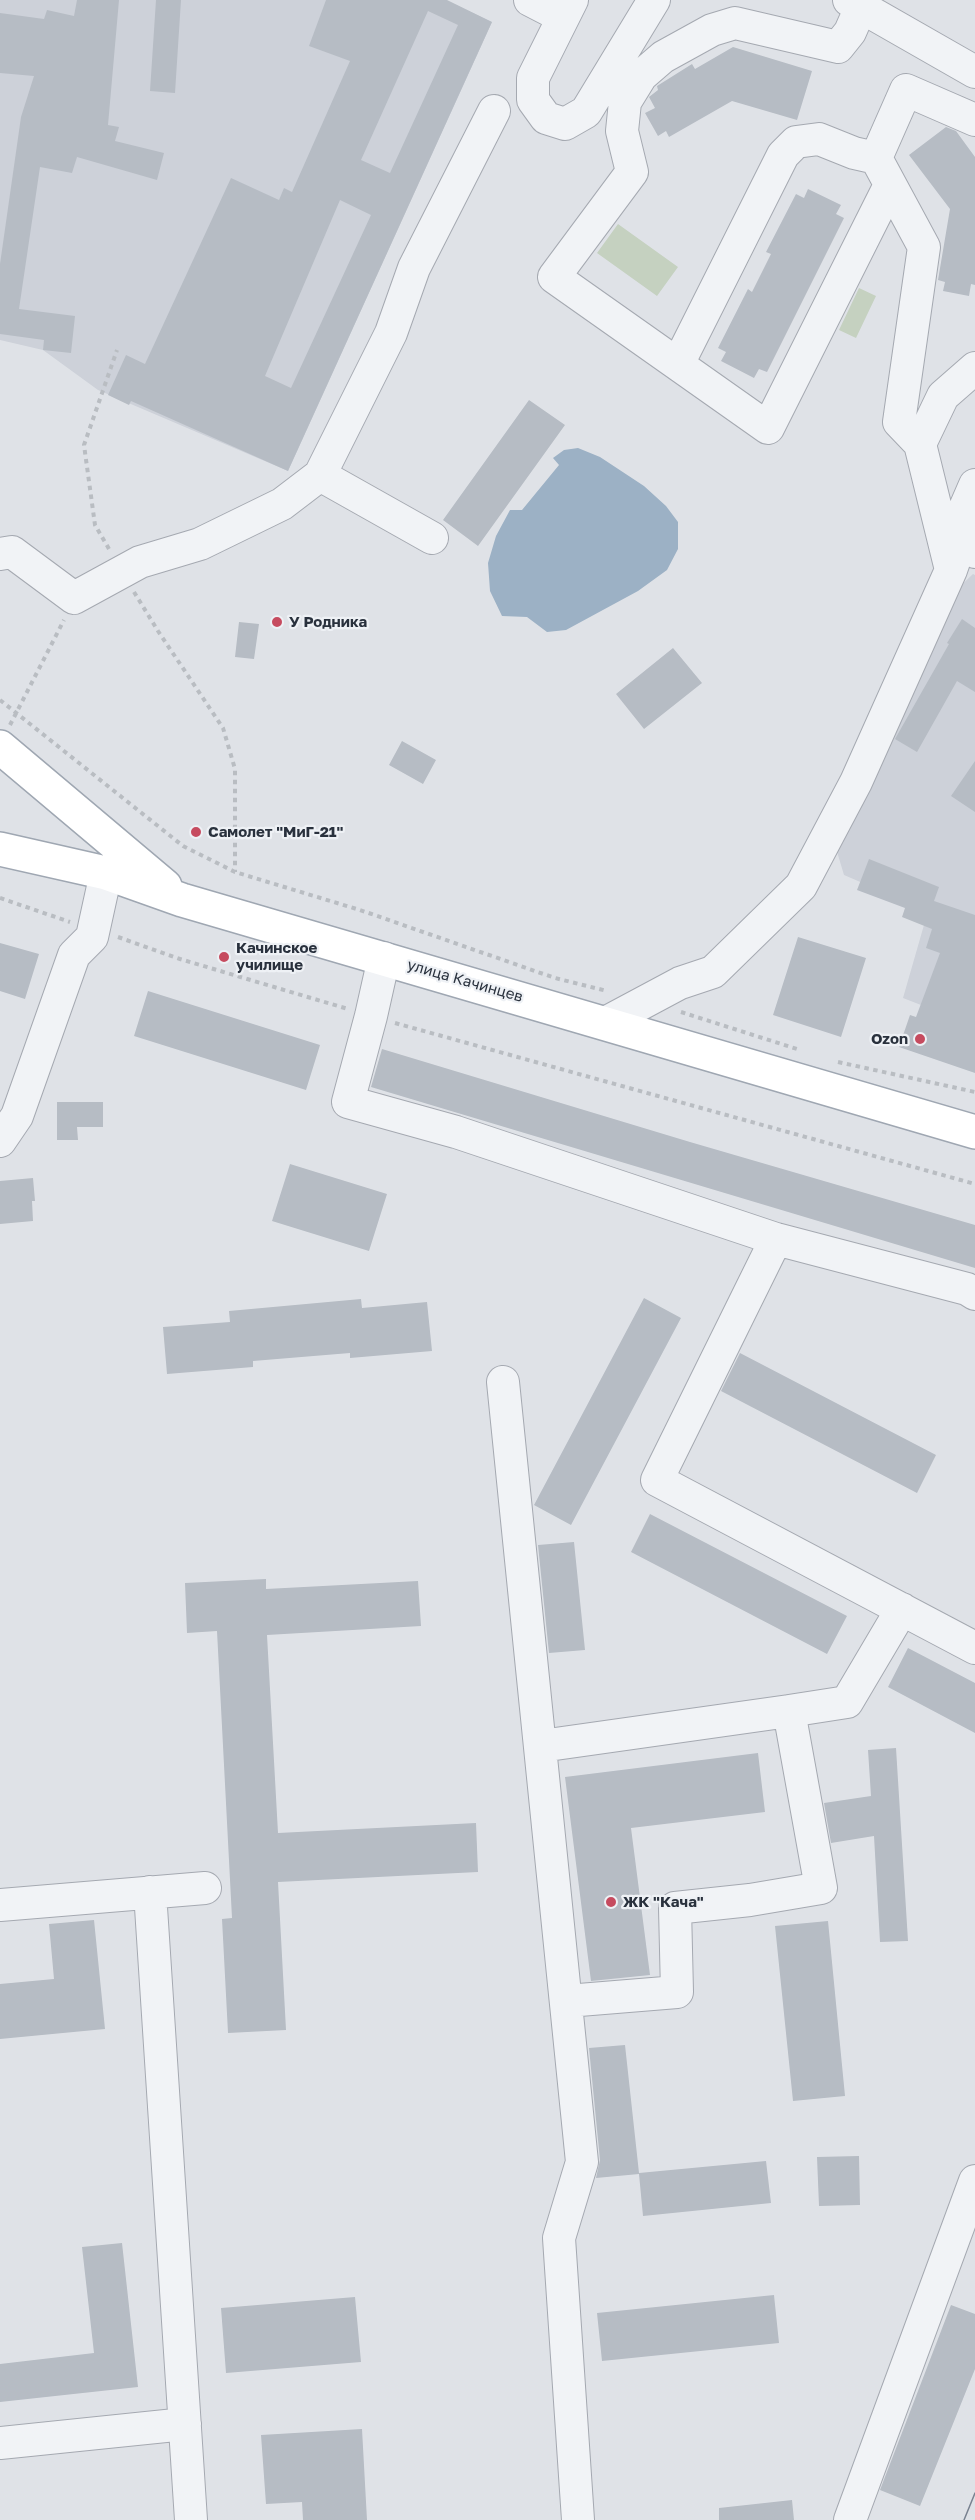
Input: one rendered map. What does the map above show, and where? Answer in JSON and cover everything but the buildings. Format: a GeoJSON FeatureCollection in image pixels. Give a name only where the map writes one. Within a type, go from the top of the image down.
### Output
{"type":"FeatureCollection","features":[{"type":"Feature","properties":{"kind":"main road","name":"улица Качинцев"},"geometry":{"type":"LineString","coordinates":[[0,747],[182,900],[607,1022],[975,1132]]}},
{"type":"Feature","properties":{"kind":"main road"},"geometry":{"type":"LineString","coordinates":[[0,849],[106,873],[182,900]]}},
{"type":"Feature","properties":{"kind":"street"},"geometry":{"type":"LineString","coordinates":[[530,0],[568,8],[533,78],[533,100],[546,118],[565,124],[586,112],[654,0]]}},
{"type":"Feature","properties":{"kind":"street"},"geometry":{"type":"LineString","coordinates":[[891,185],[768,428],[554,277],[632,172],[622,131],[625,102],[641,76],[663,57],[712,30],[735,23],[838,47],[850,32],[855,3],[975,72]]}},
{"type":"Feature","properties":{"kind":"street"},"geometry":{"type":"LineString","coordinates":[[876,158],[906,90],[918,39]]}},
{"type":"Feature","properties":{"kind":"street"},"geometry":{"type":"LineString","coordinates":[[906,90],[975,120]]}},
{"type":"Feature","properties":{"kind":"street"},"geometry":{"type":"LineString","coordinates":[[0,554],[12,552],[74,598],[141,562],[200,544],[282,504],[320,475],[391,333],[414,268],[494,111]]}},
{"type":"Feature","properties":{"kind":"street"},"geometry":{"type":"LineString","coordinates":[[678,364],[783,156],[789,149],[796,142],[819,139],[854,153],[876,158],[924,247],[899,422],[920,444],[962,555]]}},
{"type":"Feature","properties":{"kind":"street"},"geometry":{"type":"LineString","coordinates":[[920,444],[943,396],[975,368]]}},
{"type":"Feature","properties":{"kind":"street"},"geometry":{"type":"LineString","coordinates":[[320,475],[432,538]]}},
{"type":"Feature","properties":{"kind":"street"},"geometry":{"type":"LineString","coordinates":[[607,1022],[680,983],[713,972],[801,886],[856,782],[962,555],[965,508],[975,484]]}},
{"type":"Feature","properties":{"kind":"street"},"geometry":{"type":"LineString","coordinates":[[0,1141],[17,1116],[74,955],[92,937],[106,873]]}},
{"type":"Feature","properties":{"kind":"street"},"geometry":{"type":"LineString","coordinates":[[384,958],[348,1102],[456,1132],[776,1239],[967,1289],[975,1294]]}},
{"type":"Feature","properties":{"kind":"street"},"geometry":{"type":"LineString","coordinates":[[776,1239],[657,1480],[975,1648]]}},
{"type":"Feature","properties":{"kind":"street"},"geometry":{"type":"LineString","coordinates":[[503,1382],[582,2163],[559,2238],[572,2465],[578,2520]]}},
{"type":"Feature","properties":{"kind":"street"},"geometry":{"type":"LineString","coordinates":[[541,1746],[847,1702],[902,1609]]}},
{"type":"Feature","properties":{"kind":"street"},"geometry":{"type":"LineString","coordinates":[[567,2001],[677,1992],[675,1908],[750,1900],[821,1888],[789,1711]]}},
{"type":"Feature","properties":{"kind":"street"},"geometry":{"type":"LineString","coordinates":[[0,1905],[205,1888]]}},
{"type":"Feature","properties":{"kind":"street"},"geometry":{"type":"LineString","coordinates":[[150,1892],[191,2520]]}},
{"type":"Feature","properties":{"kind":"street"},"geometry":{"type":"LineString","coordinates":[[850,2520],[975,2181]]}},
{"type":"Feature","properties":{"kind":"street"},"geometry":{"type":"LineString","coordinates":[[0,2443],[185,2424]]}},
{"type":"Feature","properties":{"kind":"path"},"geometry":{"type":"LineString","coordinates":[[117,350],[84,445],[95,525],[158,631],[224,728],[236,770],[235,872]]}},
{"type":"Feature","properties":{"kind":"path"},"geometry":{"type":"LineString","coordinates":[[18,714],[74,598]]}},
{"type":"Feature","properties":{"kind":"path"},"geometry":{"type":"LineString","coordinates":[[0,700],[183,846],[235,872],[360,910],[555,978],[646,1001],[806,1052]]}},
{"type":"Feature","properties":{"kind":"path"},"geometry":{"type":"LineString","coordinates":[[0,898],[180,959],[371,1016],[975,1184]]}},
{"type":"Feature","properties":{"kind":"path"},"geometry":{"type":"LineString","coordinates":[[828,1059],[975,1092]]}},
{"type":"Feature","properties":{"kind":"shaded area"},"geometry":{"type":"Polygon","coordinates":[[[0,0],[445,0],[492,22],[288,471],[98,390],[43,350],[0,340],[0,0]]]}},
{"type":"Feature","properties":{"kind":"shaded area"},"geometry":{"type":"Polygon","coordinates":[[[973,574],[975,575],[975,1026],[903,998],[928,911],[844,875],[835,845],[949,597],[973,574]]]}},
{"type":"Feature","properties":{"kind":"green space"},"geometry":{"type":"Polygon","coordinates":[[[618,224],[678,267],[657,296],[597,253],[618,224]]]}},
{"type":"Feature","properties":{"kind":"green space"},"geometry":{"type":"Polygon","coordinates":[[[859,288],[876,296],[856,338],[839,330],[859,288]]]}},
{"type":"Feature","properties":{"kind":"water"},"geometry":{"type":"Polygon","coordinates":[[[578,448],[600,457],[644,486],[666,506],[678,522],[678,549],[667,570],[638,591],[566,630],[547,632],[527,617],[502,616],[490,591],[488,563],[496,536],[510,510],[522,510],[559,465],[553,458],[564,450],[578,448]]]}},
{"type":"Feature","properties":{"kind":"tram line"},"geometry":{"type":"LineString","coordinates":[[964,2520],[975,2493]]}},
{"type":"Feature","properties":{"kind":"place","name":"У Родника"},"geometry":{"type":"Point","coordinates":[277,622]}},
{"type":"Feature","properties":{"kind":"place","name":"Самолет \"МиГ-21\""},"geometry":{"type":"Point","coordinates":[196,832]}},
{"type":"Feature","properties":{"kind":"place","name":"Качинское училище"},"geometry":{"type":"Point","coordinates":[224,957]}},
{"type":"Feature","properties":{"kind":"place","name":"Ozon"},"geometry":{"type":"Point","coordinates":[920,1039]}},
{"type":"Feature","properties":{"kind":"place","name":"ЖК \"Кача\""},"geometry":{"type":"Point","coordinates":[611,1902]}}]}
